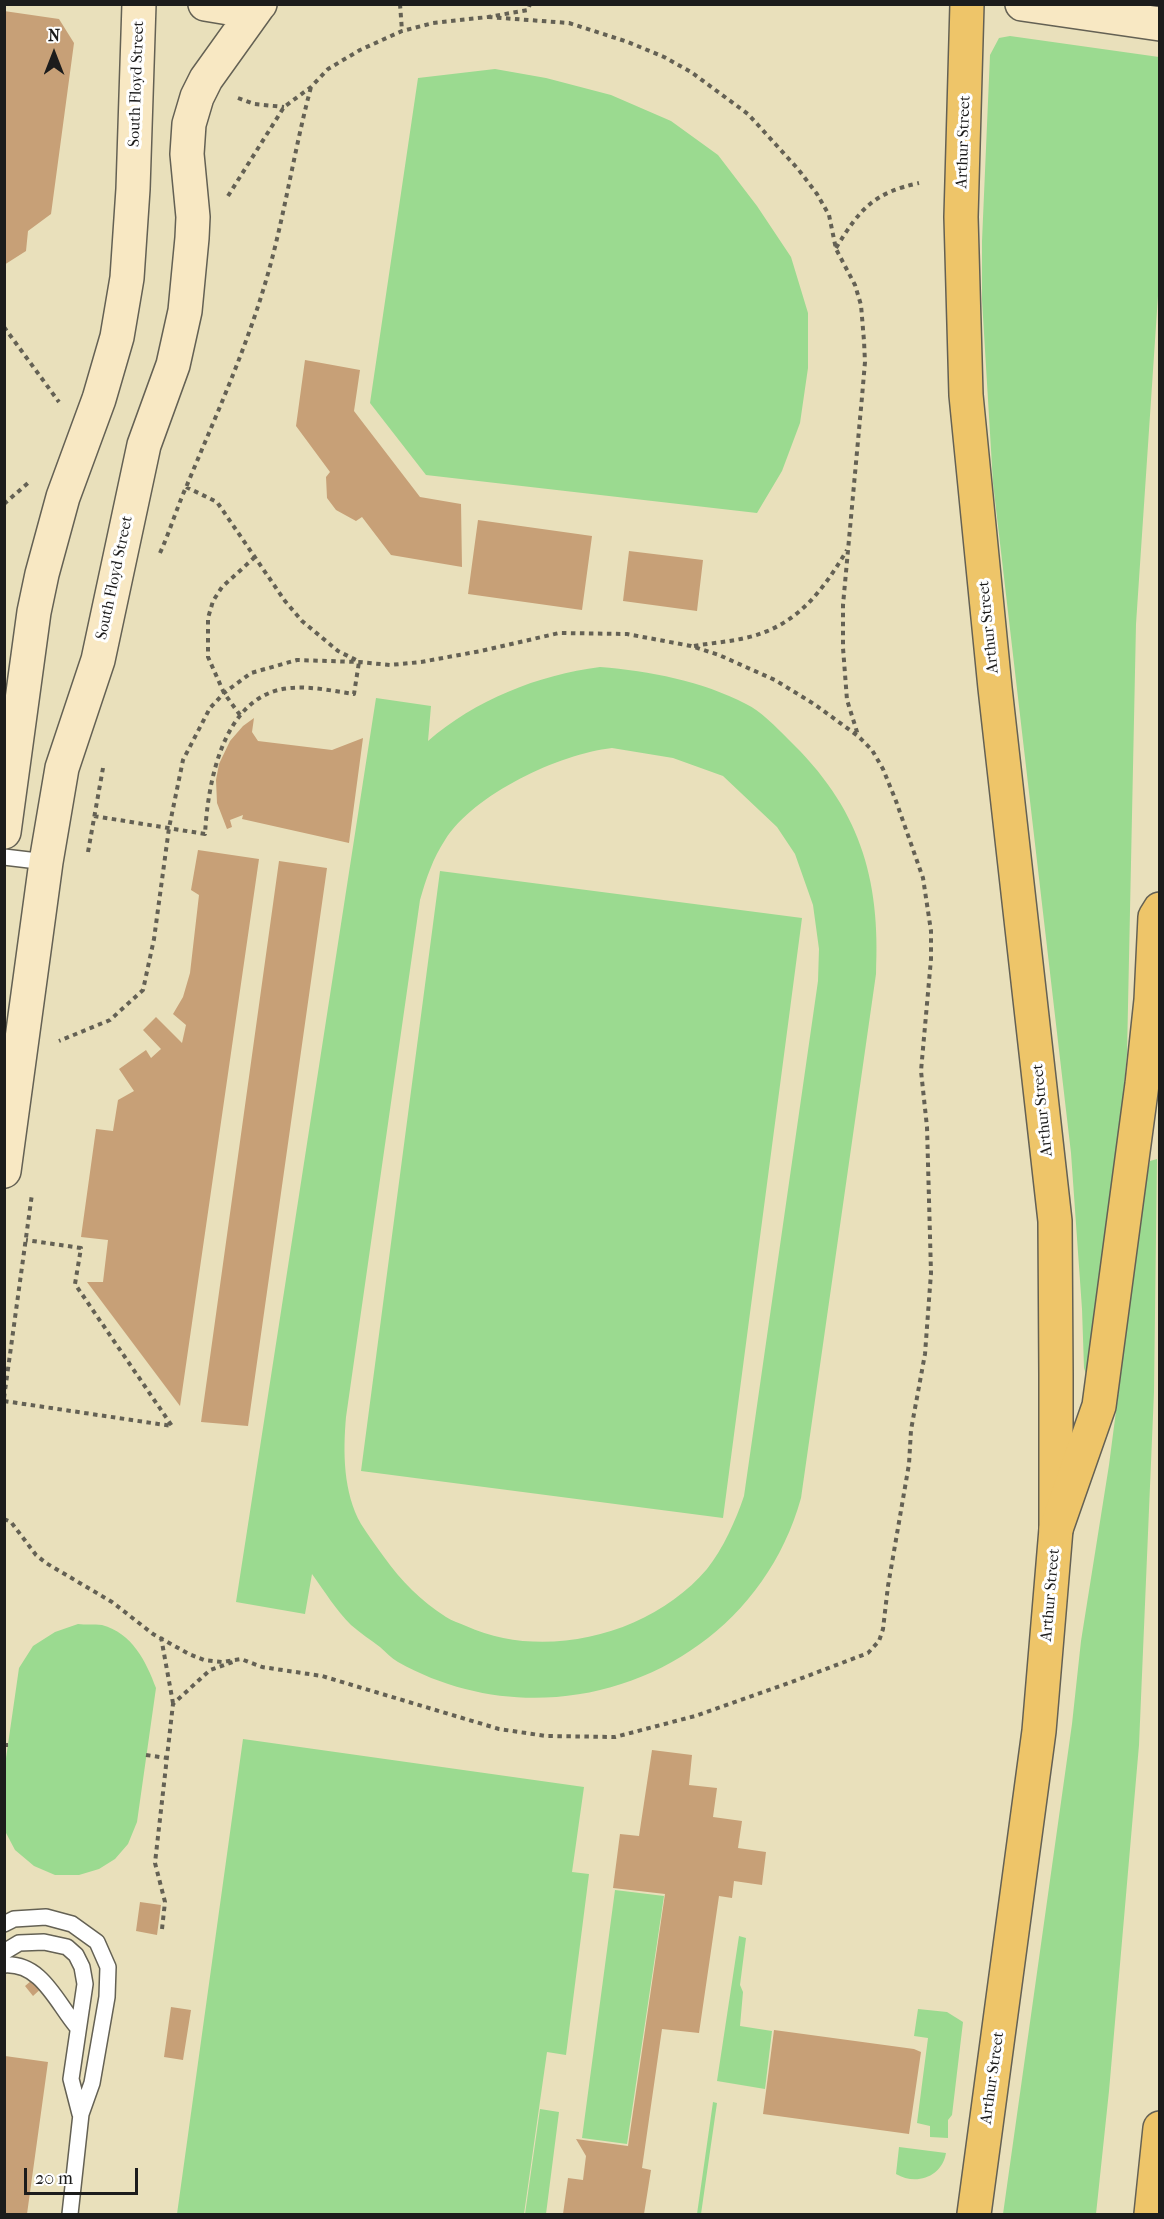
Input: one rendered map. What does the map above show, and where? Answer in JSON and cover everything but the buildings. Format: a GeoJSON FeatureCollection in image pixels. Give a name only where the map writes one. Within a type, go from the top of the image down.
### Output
{"type":"FeatureCollection","features":[{"type":"Feature","properties":{"kind":"main road","name":"Arthur Street"},"geometry":{"type":"LineString","coordinates":[[967,4],[962,217],[966,395],[1055,1221],[1056,1528],[1039,1731],[974,2214]]}},
{"type":"Feature","properties":{"kind":"main road"},"geometry":{"type":"LineString","coordinates":[[1056,1528],[1099,1406],[1142,1084],[1151,1000],[1155,917],[1160,909]]}},
{"type":"Feature","properties":{"kind":"main road"},"geometry":{"type":"LineString","coordinates":[[1150,2214],[1160,2128]]}},
{"type":"Feature","properties":{"kind":"street"},"geometry":{"type":"LineString","coordinates":[[205,4],[236,9],[259,5]]}},
{"type":"Feature","properties":{"kind":"street"},"geometry":{"type":"LineString","coordinates":[[1022,4],[1160,24]]}},
{"type":"Feature","properties":{"kind":"street","name":"South Floyd Street"},"geometry":{"type":"LineString","coordinates":[[4,832],[34,612],[42,573],[63,497],[102,389],[117,337],[128,278],[134,189],[139,5]]}},
{"type":"Feature","properties":{"kind":"street","name":"South Floyd Street"},"geometry":{"type":"LineString","coordinates":[[4,1171],[46,862],[62,768],[98,660],[144,445],[173,364],[185,311],[193,227],[187,154],[189,124],[197,97],[206,80],[259,5]]}},
{"type":"Feature","properties":{"kind":"lane"},"geometry":{"type":"LineString","coordinates":[[4,857],[46,862]]}},
{"type":"Feature","properties":{"kind":"lane"},"geometry":{"type":"LineString","coordinates":[[4,1924],[14,1919],[46,1917],[72,1924],[97,1941],[108,1967],[107,1997],[92,2083],[81,2114],[70,2214]]}},
{"type":"Feature","properties":{"kind":"lane"},"geometry":{"type":"LineString","coordinates":[[4,1952],[19,1943],[44,1941],[67,1947],[76,1955],[82,1968],[85,1984],[71,2079],[81,2114]]}},
{"type":"Feature","properties":{"kind":"lane"},"geometry":{"type":"LineString","coordinates":[[4,1965],[17,1964],[31,1971],[46,1985],[78,2028]]}},
{"type":"Feature","properties":{"kind":"path"},"geometry":{"type":"LineString","coordinates":[[400,4],[402,31]]}},
{"type":"Feature","properties":{"kind":"path"},"geometry":{"type":"LineString","coordinates":[[222,206],[284,107],[311,87],[328,69],[360,50],[402,31],[433,23],[528,10],[530,4]]}},
{"type":"Feature","properties":{"kind":"path"},"geometry":{"type":"LineString","coordinates":[[488,17],[569,23],[628,42],[664,57],[691,72],[748,114],[798,169],[829,215],[836,249],[855,285],[861,305],[864,362],[843,605],[843,656],[847,700],[858,736]]}},
{"type":"Feature","properties":{"kind":"path"},"geometry":{"type":"LineString","coordinates":[[311,87],[298,135],[272,256],[252,327],[224,400],[186,487],[218,502],[302,621],[338,651],[359,662]]}},
{"type":"Feature","properties":{"kind":"path"},"geometry":{"type":"LineString","coordinates":[[232,96],[254,104],[284,107]]}},
{"type":"Feature","properties":{"kind":"path"},"geometry":{"type":"LineString","coordinates":[[836,249],[854,218],[867,205],[894,190],[920,183]]}},
{"type":"Feature","properties":{"kind":"path"},"geometry":{"type":"LineString","coordinates":[[4,327],[60,403]]}},
{"type":"Feature","properties":{"kind":"path"},"geometry":{"type":"LineString","coordinates":[[4,504],[31,480]]}},
{"type":"Feature","properties":{"kind":"path"},"geometry":{"type":"LineString","coordinates":[[691,646],[745,638],[770,630],[788,620],[817,596],[848,549]]}},
{"type":"Feature","properties":{"kind":"path"},"geometry":{"type":"LineString","coordinates":[[240,715],[224,693],[208,657],[208,618],[213,601],[222,587],[255,557]]}},
{"type":"Feature","properties":{"kind":"path"},"geometry":{"type":"LineString","coordinates":[[4,1519],[11,1522],[36,1555],[46,1563],[111,1602],[135,1622],[189,1654],[204,1660],[222,1662],[241,1659],[262,1667],[322,1676],[499,1729],[546,1736],[615,1737],[695,1716],[789,1683],[867,1653],[879,1641],[884,1629],[888,1586],[925,1354],[931,1273],[927,1127],[921,1071],[932,958],[932,931],[923,878],[905,822],[884,769],[872,750],[858,736],[814,704],[775,680],[719,655],[691,646],[627,634],[559,633],[421,662],[390,665],[297,660],[251,673],[224,693],[210,708],[183,760],[170,828],[154,939],[143,990],[110,1020],[53,1043]]}},
{"type":"Feature","properties":{"kind":"path"},"geometry":{"type":"LineString","coordinates":[[94,816],[206,834],[206,809],[215,766],[240,715],[259,700],[288,688],[324,689],[354,694],[359,662]]}},
{"type":"Feature","properties":{"kind":"path"},"geometry":{"type":"LineString","coordinates":[[4,1401],[172,1426],[75,1284],[81,1248],[26,1240]]}},
{"type":"Feature","properties":{"kind":"path"},"geometry":{"type":"LineString","coordinates":[[161,1637],[173,1704],[155,1863],[165,1902],[162,1929]]}},
{"type":"Feature","properties":{"kind":"path"},"geometry":{"type":"LineString","coordinates":[[173,1704],[210,1670],[241,1659]]}},
{"type":"Feature","properties":{"kind":"path"},"geometry":{"type":"LineString","coordinates":[[147,1755],[167,1758]]}},
{"type":"Feature","properties":{"kind":"green space"},"geometry":{"type":"Polygon","coordinates":[[[1010,36],[1159,57],[1160,266],[1136,624],[1127,1054],[1118,1149],[1087,1377],[1084,1368],[1071,1153],[993,483],[982,300],[982,241],[990,55],[999,38],[1010,36]]]}},
{"type":"Feature","properties":{"kind":"green space"},"geometry":{"type":"Polygon","coordinates":[[[495,69],[546,78],[611,95],[671,121],[718,155],[757,206],[791,257],[808,313],[808,368],[800,423],[782,471],[757,513],[426,475],[370,403],[418,78],[495,69]]]}},
{"type":"Feature","properties":{"kind":"green space"},"geometry":{"type":"Polygon","coordinates":[[[600,667],[657,674],[694,683],[752,707],[788,739],[832,791],[861,846],[874,906],[877,939],[876,974],[801,1498],[776,1558],[740,1609],[693,1649],[640,1678],[581,1694],[520,1697],[458,1687],[398,1662],[351,1625],[312,1574],[305,1614],[236,1602],[376,698],[431,706],[428,741],[466,713],[508,692],[554,676],[600,667]],[[612,748],[568,758],[520,779],[497,792],[458,823],[437,854],[420,900],[346,1417],[346,1472],[351,1499],[361,1524],[404,1582],[428,1604],[448,1618],[497,1637],[529,1641],[562,1641],[595,1635],[627,1625],[657,1610],[684,1592],[707,1569],[728,1534],[744,1496],[818,981],[819,949],[813,905],[795,854],[777,827],[723,776],[673,758],[612,748]]]}},
{"type":"Feature","properties":{"kind":"green space"},"geometry":{"type":"Polygon","coordinates":[[[440,871],[802,918],[723,1518],[361,1471],[440,871]]]}},
{"type":"Feature","properties":{"kind":"green space"},"geometry":{"type":"Polygon","coordinates":[[[1157,1159],[1154,1392],[1139,1745],[1096,2214],[1003,2214],[1072,1724],[1081,1641],[1109,1465],[1146,1180],[1150,1161],[1157,1159]]]}},
{"type":"Feature","properties":{"kind":"green space"},"geometry":{"type":"Polygon","coordinates":[[[78,1624],[102,1625],[122,1634],[142,1658],[156,1688],[137,1822],[128,1844],[115,1859],[99,1869],[79,1875],[55,1875],[34,1866],[15,1850],[5,1831],[5,1765],[19,1668],[33,1646],[55,1632],[78,1624]]]}},
{"type":"Feature","properties":{"kind":"green space"},"geometry":{"type":"Polygon","coordinates":[[[243,1739],[584,1787],[572,1872],[589,1874],[566,2055],[547,2052],[524,2214],[177,2214],[243,1739]]]}},
{"type":"Feature","properties":{"kind":"green space"},"geometry":{"type":"Polygon","coordinates":[[[615,1890],[664,1896],[627,2144],[582,2138],[615,1890]]]}},
{"type":"Feature","properties":{"kind":"green space"},"geometry":{"type":"Polygon","coordinates":[[[739,1936],[746,1938],[740,1985],[743,1992],[740,2026],[772,2031],[765,2089],[717,2081],[739,1936]]]}},
{"type":"Feature","properties":{"kind":"green space"},"geometry":{"type":"Polygon","coordinates":[[[918,2009],[947,2012],[963,2022],[952,2115],[948,2120],[948,2138],[930,2137],[930,2126],[917,2123],[928,2038],[914,2036],[918,2009]]]}},
{"type":"Feature","properties":{"kind":"green space"},"geometry":{"type":"Polygon","coordinates":[[[713,2102],[717,2103],[701,2214],[697,2214],[713,2102]]]}},
{"type":"Feature","properties":{"kind":"green space"},"geometry":{"type":"Polygon","coordinates":[[[540,2109],[559,2112],[546,2214],[525,2214],[540,2109]]]}},
{"type":"Feature","properties":{"kind":"green space"},"geometry":{"type":"Polygon","coordinates":[[[899,2147],[946,2153],[944,2161],[934,2173],[920,2179],[904,2178],[896,2174],[899,2147]]]}}]}
